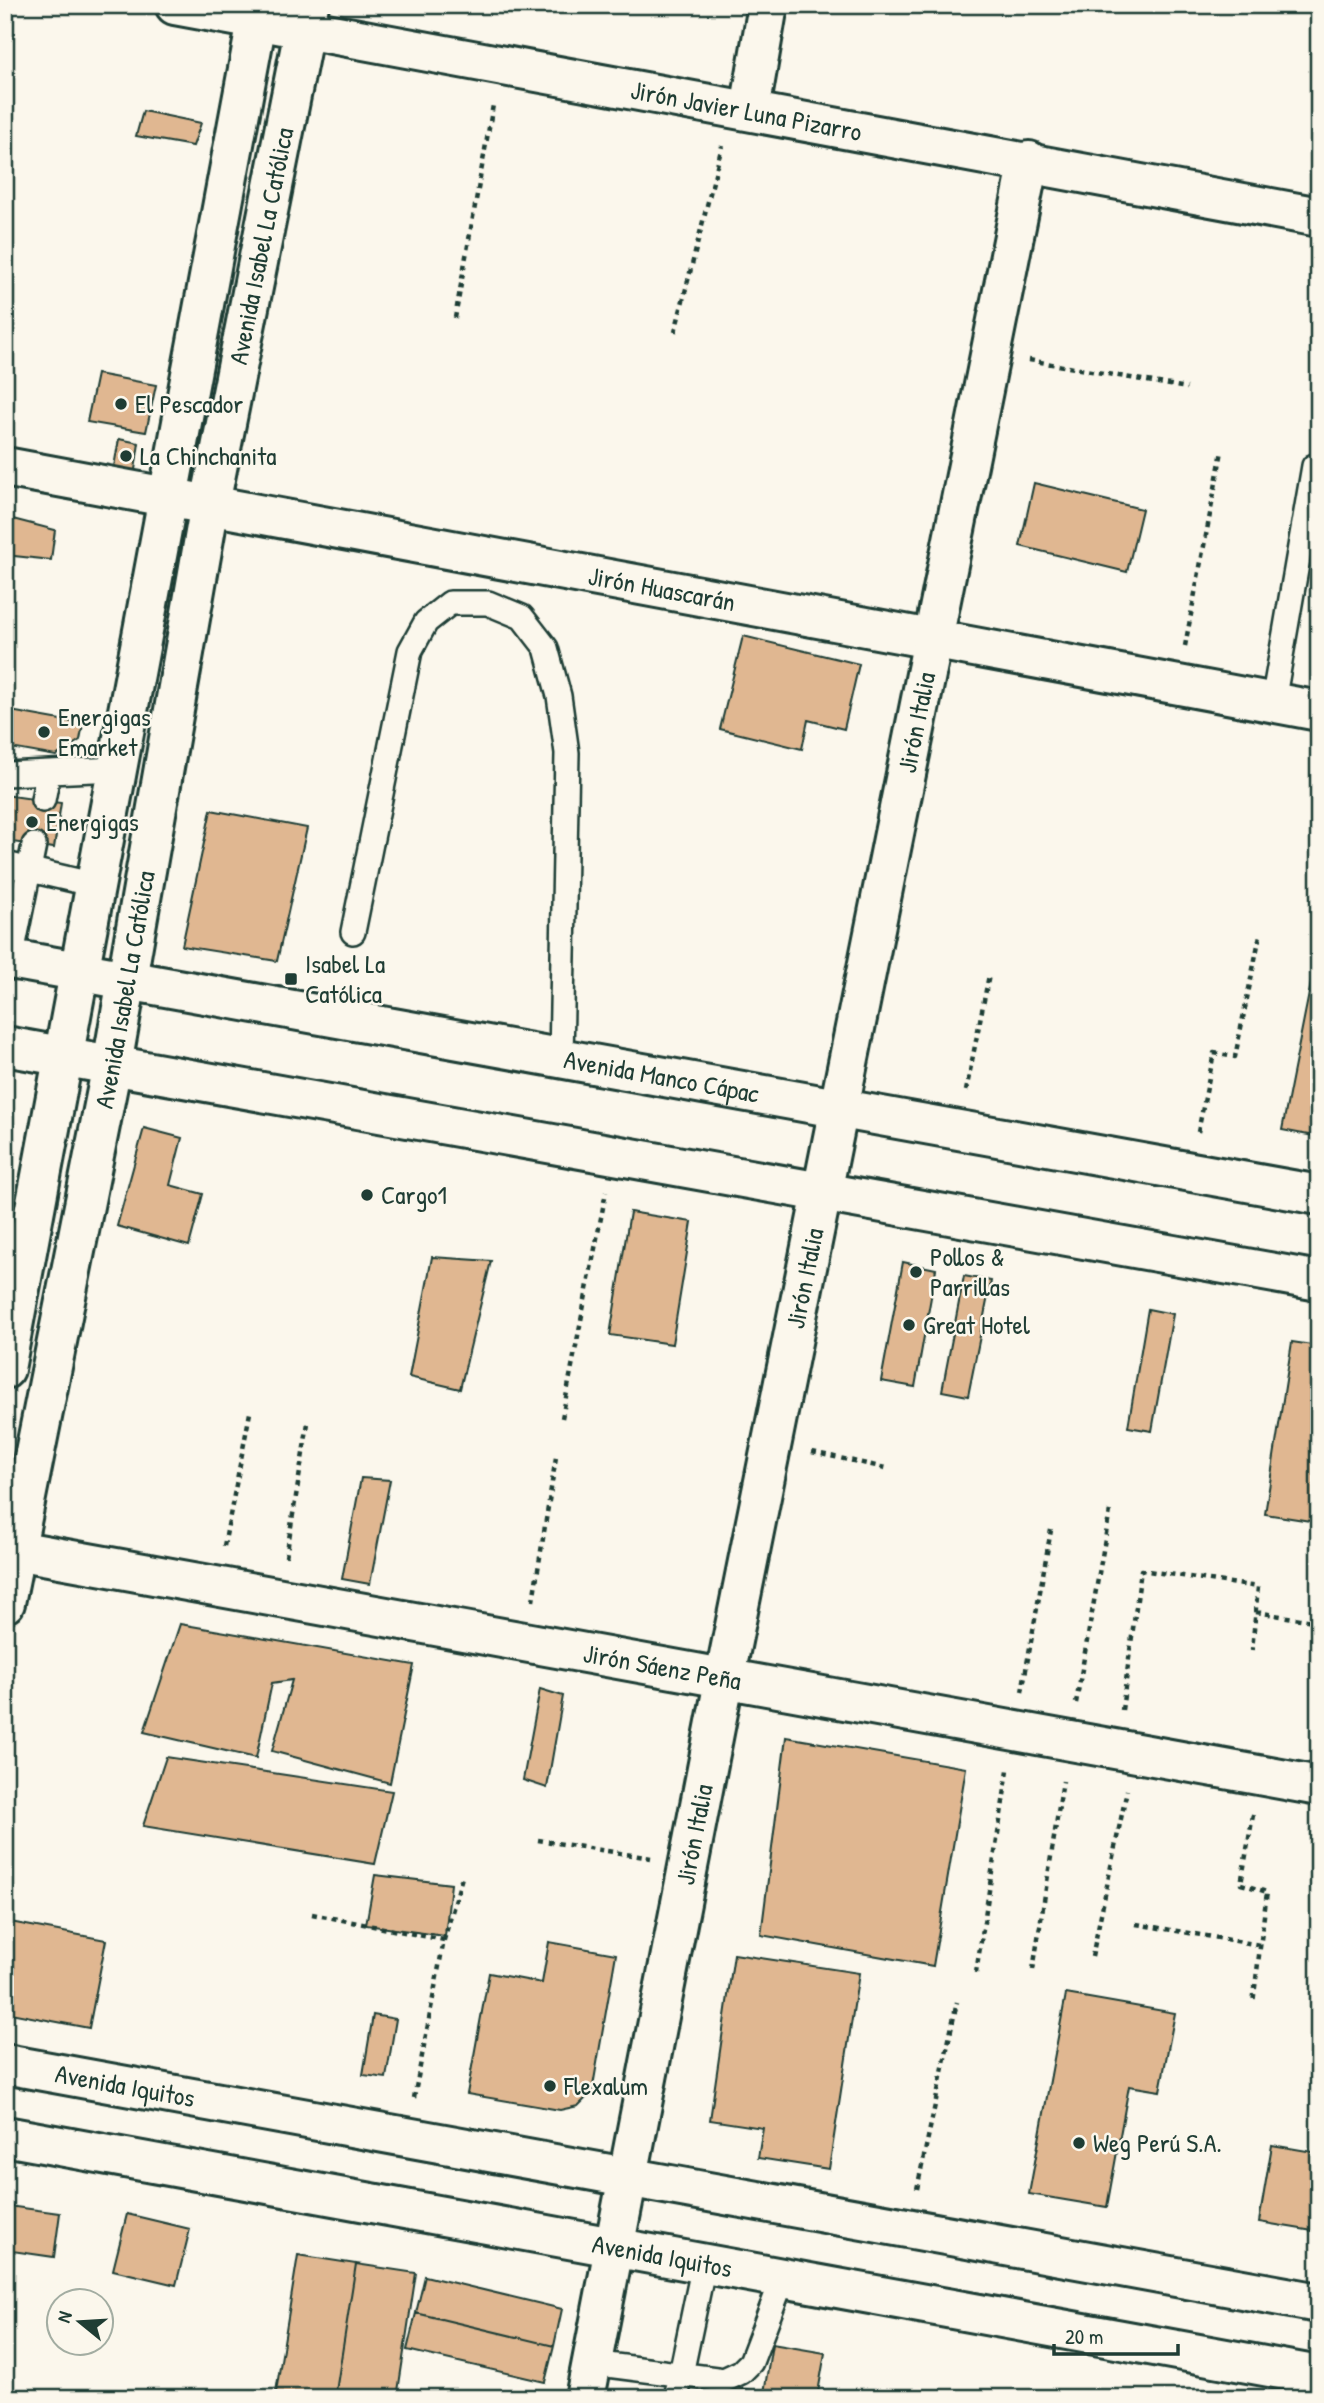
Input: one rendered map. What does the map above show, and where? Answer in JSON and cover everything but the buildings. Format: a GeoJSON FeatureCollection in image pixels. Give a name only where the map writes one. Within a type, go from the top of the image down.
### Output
{"type":"FeatureCollection","features":[{"type":"Feature","properties":{"kind":"street","name":"Jirón Javier Luna Pizarro"},"geometry":{"type":"LineString","coordinates":[[175,5],[306,17],[500,65],[1029,161],[1319,217]]}},
{"type":"Feature","properties":{"kind":"street"},"geometry":{"type":"LineString","coordinates":[[741,108],[768,5]]}},
{"type":"Feature","properties":{"kind":"street","name":"Avenida Isabel La Católica"},"geometry":{"type":"LineString","coordinates":[[5,1369],[259,13]]}},
{"type":"Feature","properties":{"kind":"street","name":"Avenida Isabel La Católica"},"geometry":{"type":"LineString","coordinates":[[5,1603],[10,1549],[112,1065],[210,504],[306,17]]}},
{"type":"Feature","properties":{"kind":"street","name":"Jirón Italia"},"geometry":{"type":"LineString","coordinates":[[589,2381],[725,1676],[1029,161]]}},
{"type":"Feature","properties":{"kind":"street","name":"Jirón Huascarán"},"geometry":{"type":"LineString","coordinates":[[5,467],[1319,711]]}},
{"type":"Feature","properties":{"kind":"street","name":"Avenida Manco Cápac"},"geometry":{"type":"LineString","coordinates":[[8,959],[1319,1195]]}},
{"type":"Feature","properties":{"kind":"street"},"geometry":{"type":"LineString","coordinates":[[5,1046],[1319,1281]]}},
{"type":"Feature","properties":{"kind":"street","name":"Jirón Sáenz Peña"},"geometry":{"type":"LineString","coordinates":[[10,1549],[725,1676],[1319,1786]]}},
{"type":"Feature","properties":{"kind":"street","name":"Avenida Iquitos"},"geometry":{"type":"LineString","coordinates":[[5,2064],[1319,2303]]}},
{"type":"Feature","properties":{"kind":"street","name":"Avenida Iquitos"},"geometry":{"type":"LineString","coordinates":[[5,2136],[1319,2376]]}},
{"type":"Feature","properties":{"kind":"lane"},"geometry":{"type":"LineString","coordinates":[[1273,702],[1314,466]]}},
{"type":"Feature","properties":{"kind":"lane"},"geometry":{"type":"LineString","coordinates":[[353,932],[410,651],[426,622],[450,603],[488,603],[522,617],[546,648],[559,696],[567,753],[561,1058]]}},
{"type":"Feature","properties":{"kind":"lane"},"geometry":{"type":"LineString","coordinates":[[5,774],[117,769]]}},
{"type":"Feature","properties":{"kind":"lane"},"geometry":{"type":"LineString","coordinates":[[43,800],[48,774]]}},
{"type":"Feature","properties":{"kind":"lane"},"geometry":{"type":"LineString","coordinates":[[8,959],[34,845]]}},
{"type":"Feature","properties":{"kind":"lane"},"geometry":{"type":"LineString","coordinates":[[5,864],[96,885]]}},
{"type":"Feature","properties":{"kind":"lane"},"geometry":{"type":"LineString","coordinates":[[676,2398],[704,2264]]}},
{"type":"Feature","properties":{"kind":"lane"},"geometry":{"type":"LineString","coordinates":[[589,2381],[680,2375],[724,2380],[741,2372],[757,2348],[783,2278]]}},
{"type":"Feature","properties":{"kind":"path"},"geometry":{"type":"LineString","coordinates":[[454,318],[500,65]]}},
{"type":"Feature","properties":{"kind":"path"},"geometry":{"type":"LineString","coordinates":[[675,332],[741,108]]}},
{"type":"Feature","properties":{"kind":"path"},"geometry":{"type":"LineString","coordinates":[[991,353],[1187,388]]}},
{"type":"Feature","properties":{"kind":"path"},"geometry":{"type":"LineString","coordinates":[[1178,685],[1222,451]]}},
{"type":"Feature","properties":{"kind":"path"},"geometry":{"type":"LineString","coordinates":[[1190,1172],[1214,1053],[1235,1057],[1260,935]]}},
{"type":"Feature","properties":{"kind":"path"},"geometry":{"type":"LineString","coordinates":[[959,1130],[989,975]]}},
{"type":"Feature","properties":{"kind":"path"},"geometry":{"type":"LineString","coordinates":[[562,1419],[613,1155]]}},
{"type":"Feature","properties":{"kind":"path"},"geometry":{"type":"LineString","coordinates":[[216,1586],[250,1413]]}},
{"type":"Feature","properties":{"kind":"path"},"geometry":{"type":"LineString","coordinates":[[279,1597],[308,1423]]}},
{"type":"Feature","properties":{"kind":"path"},"geometry":{"type":"LineString","coordinates":[[771,1444],[890,1469]]}},
{"type":"Feature","properties":{"kind":"path"},"geometry":{"type":"LineString","coordinates":[[526,1641],[556,1457]]}},
{"type":"Feature","properties":{"kind":"path"},"geometry":{"type":"LineString","coordinates":[[1033,1970],[1110,1511]]}},
{"type":"Feature","properties":{"kind":"path"},"geometry":{"type":"LineString","coordinates":[[976,1973],[1015,1730],[1051,1530]]}},
{"type":"Feature","properties":{"kind":"path"},"geometry":{"type":"LineString","coordinates":[[1092,1957],[1126,1750],[1141,1570],[1258,1587],[1252,1650]]}},
{"type":"Feature","properties":{"kind":"path"},"geometry":{"type":"LineString","coordinates":[[1256,1612],[1319,1622]]}},
{"type":"Feature","properties":{"kind":"path"},"geometry":{"type":"LineString","coordinates":[[1253,2003],[1267,1892],[1241,1884],[1260,1775]]}},
{"type":"Feature","properties":{"kind":"path"},"geometry":{"type":"LineString","coordinates":[[538,1840],[690,1864]]}},
{"type":"Feature","properties":{"kind":"path"},"geometry":{"type":"LineString","coordinates":[[406,2137],[444,1940],[462,1878]]}},
{"type":"Feature","properties":{"kind":"path"},"geometry":{"type":"LineString","coordinates":[[312,1914],[444,1940]]}},
{"type":"Feature","properties":{"kind":"path"},"geometry":{"type":"LineString","coordinates":[[1136,1924],[1260,1945]]}},
{"type":"Feature","properties":{"kind":"path"},"geometry":{"type":"LineString","coordinates":[[909,2228],[957,2002]]}},
{"type":"Feature","properties":{"kind":"place","name":"El Pescador"},"geometry":{"type":"Point","coordinates":[121,404]}},
{"type":"Feature","properties":{"kind":"place","name":"La Chinchanita"},"geometry":{"type":"Point","coordinates":[126,456]}},
{"type":"Feature","properties":{"kind":"place","name":"Energigas Emarket"},"geometry":{"type":"Point","coordinates":[44,732]}},
{"type":"Feature","properties":{"kind":"place","name":"Energigas"},"geometry":{"type":"Point","coordinates":[32,822]}},
{"type":"Feature","properties":{"kind":"place","name":"Isabel La Católica"},"geometry":{"type":"Point","coordinates":[291,979]}},
{"type":"Feature","properties":{"kind":"place","name":"Cargo1"},"geometry":{"type":"Point","coordinates":[367,1195]}},
{"type":"Feature","properties":{"kind":"place","name":"Pollos & Parrillas"},"geometry":{"type":"Point","coordinates":[916,1272]}},
{"type":"Feature","properties":{"kind":"place","name":"Great Hotel"},"geometry":{"type":"Point","coordinates":[909,1325]}},
{"type":"Feature","properties":{"kind":"place","name":"Flexalum"},"geometry":{"type":"Point","coordinates":[550,2086]}},
{"type":"Feature","properties":{"kind":"place","name":"Weg Perú S.A."},"geometry":{"type":"Point","coordinates":[1079,2143]}}]}
